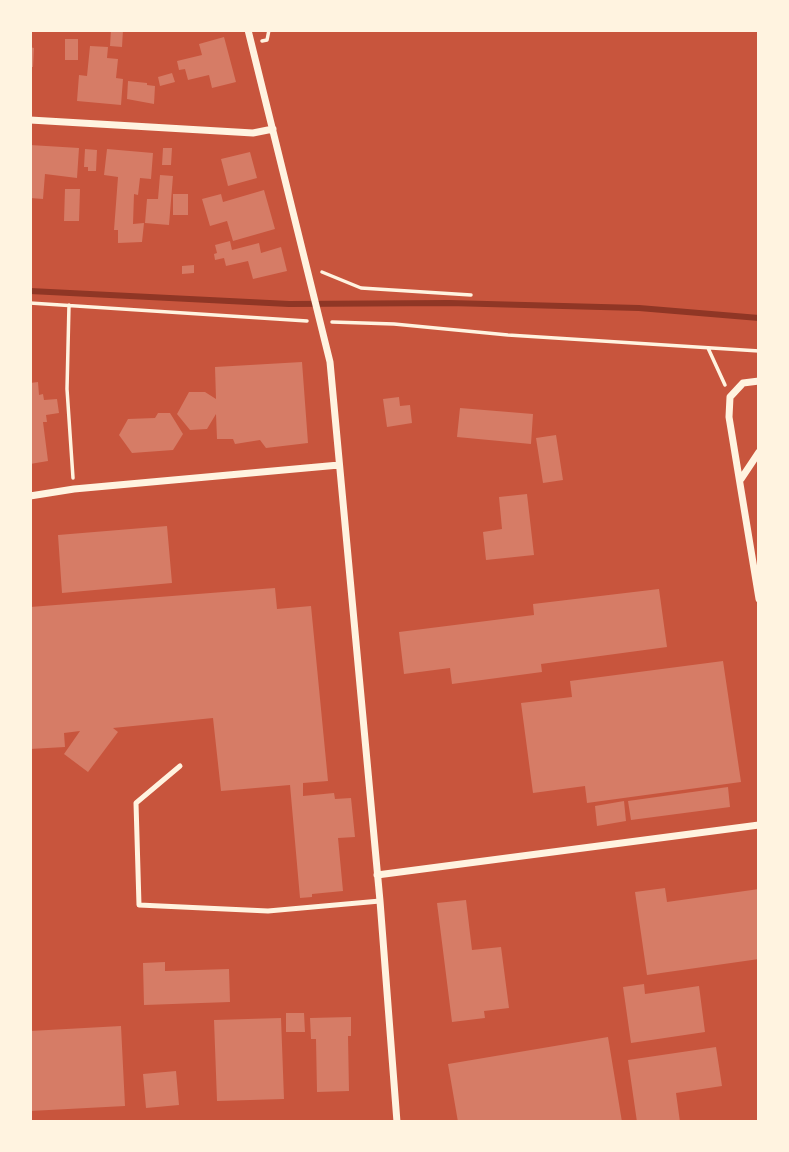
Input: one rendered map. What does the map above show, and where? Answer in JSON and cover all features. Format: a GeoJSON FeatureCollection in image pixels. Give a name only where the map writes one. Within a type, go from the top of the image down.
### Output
{"type":"FeatureCollection","features":[{"type":"Feature","properties":{"kind":"street"},"geometry":{"type":"LineString","coordinates":[[248,30],[330,362],[380,901],[397,1122]]}},
{"type":"Feature","properties":{"kind":"street"},"geometry":{"type":"LineString","coordinates":[[30,120],[253,133],[273,129]]}},
{"type":"Feature","properties":{"kind":"street"},"geometry":{"type":"LineString","coordinates":[[759,381],[743,383],[730,397],[729,417],[759,599]]}},
{"type":"Feature","properties":{"kind":"street"},"geometry":{"type":"LineString","coordinates":[[741,480],[759,452]]}},
{"type":"Feature","properties":{"kind":"street"},"geometry":{"type":"LineString","coordinates":[[30,496],[74,489],[339,466]]}},
{"type":"Feature","properties":{"kind":"street"},"geometry":{"type":"LineString","coordinates":[[377,875],[759,825]]}},
{"type":"Feature","properties":{"kind":"lane"},"geometry":{"type":"LineString","coordinates":[[180,765],[136,803],[139,905],[268,911],[380,901]]}},
{"type":"Feature","properties":{"kind":"path"},"geometry":{"type":"LineString","coordinates":[[310,275],[323,272],[361,288],[471,295]]}},
{"type":"Feature","properties":{"kind":"path"},"geometry":{"type":"LineString","coordinates":[[30,303],[321,322],[394,324],[508,335],[759,351]]}},
{"type":"Feature","properties":{"kind":"path"},"geometry":{"type":"LineString","coordinates":[[69,305],[67,389],[74,489]]}},
{"type":"Feature","properties":{"kind":"path"},"geometry":{"type":"LineString","coordinates":[[708,347],[730,397]]}},
{"type":"Feature","properties":{"kind":"building"},"geometry":{"type":"Polygon","coordinates":[[[111,30],[123,30],[122,47],[110,46],[111,30]]]}},
{"type":"Feature","properties":{"kind":"building"},"geometry":{"type":"Polygon","coordinates":[[[224,37],[236,82],[212,88],[209,75],[188,80],[185,69],[179,70],[177,61],[202,55],[199,44],[224,37]]]}},
{"type":"Feature","properties":{"kind":"building"},"geometry":{"type":"Polygon","coordinates":[[[65,39],[78,39],[78,60],[65,60],[65,39]]]}},
{"type":"Feature","properties":{"kind":"building"},"geometry":{"type":"Polygon","coordinates":[[[90,46],[108,47],[107,58],[118,59],[116,78],[123,79],[121,105],[77,101],[79,75],[87,76],[90,46]]]}},
{"type":"Feature","properties":{"kind":"building"},"geometry":{"type":"Polygon","coordinates":[[[30,47],[34,48],[33,67],[30,67],[30,47]]]}},
{"type":"Feature","properties":{"kind":"building"},"geometry":{"type":"Polygon","coordinates":[[[172,73],[175,82],[160,86],[158,77],[172,73]]]}},
{"type":"Feature","properties":{"kind":"building"},"geometry":{"type":"Polygon","coordinates":[[[128,81],[155,86],[154,104],[127,99],[128,81]]]}},
{"type":"Feature","properties":{"kind":"building"},"geometry":{"type":"Polygon","coordinates":[[[30,145],[79,148],[77,178],[45,174],[43,199],[30,198],[30,145]]]}},
{"type":"Feature","properties":{"kind":"building"},"geometry":{"type":"Polygon","coordinates":[[[163,148],[172,148],[171,165],[162,165],[163,148]]]}},
{"type":"Feature","properties":{"kind":"building"},"geometry":{"type":"Polygon","coordinates":[[[85,149],[97,150],[96,171],[88,171],[88,167],[84,167],[85,149]]]}},
{"type":"Feature","properties":{"kind":"building"},"geometry":{"type":"Polygon","coordinates":[[[107,149],[153,153],[151,179],[140,178],[138,195],[134,194],[133,224],[144,223],[142,242],[118,243],[118,230],[114,230],[118,177],[104,175],[107,149]]]}},
{"type":"Feature","properties":{"kind":"building"},"geometry":{"type":"Polygon","coordinates":[[[250,152],[257,178],[228,186],[221,159],[250,152]]]}},
{"type":"Feature","properties":{"kind":"building"},"geometry":{"type":"Polygon","coordinates":[[[160,175],[173,176],[169,225],[145,223],[147,199],[158,199],[160,175]]]}},
{"type":"Feature","properties":{"kind":"building"},"geometry":{"type":"Polygon","coordinates":[[[65,189],[80,189],[79,221],[64,221],[65,189]]]}},
{"type":"Feature","properties":{"kind":"building"},"geometry":{"type":"Polygon","coordinates":[[[264,190],[275,229],[233,241],[227,221],[210,226],[202,199],[221,194],[223,202],[264,190]]]}},
{"type":"Feature","properties":{"kind":"building"},"geometry":{"type":"Polygon","coordinates":[[[173,194],[188,194],[188,215],[173,215],[173,194]]]}},
{"type":"Feature","properties":{"kind":"building"},"geometry":{"type":"Polygon","coordinates":[[[230,241],[232,250],[259,243],[261,253],[281,247],[287,271],[253,279],[248,261],[226,266],[224,258],[215,260],[215,245],[230,241]]]}},
{"type":"Feature","properties":{"kind":"building"},"geometry":{"type":"Polygon","coordinates":[[[194,265],[194,273],[182,274],[182,266],[194,265]]]}},
{"type":"Feature","properties":{"kind":"building"},"geometry":{"type":"Polygon","coordinates":[[[302,362],[308,443],[266,448],[260,440],[235,444],[233,439],[217,439],[216,414],[207,429],[190,430],[177,414],[189,392],[205,392],[216,399],[215,367],[302,362]]]}},
{"type":"Feature","properties":{"kind":"building"},"geometry":{"type":"Polygon","coordinates":[[[38,382],[39,395],[43,394],[44,400],[57,399],[59,413],[46,415],[47,422],[43,422],[48,461],[30,464],[30,383],[38,382]]]}},
{"type":"Feature","properties":{"kind":"building"},"geometry":{"type":"Polygon","coordinates":[[[399,397],[400,406],[410,405],[412,423],[387,427],[383,399],[399,397]]]}},
{"type":"Feature","properties":{"kind":"building"},"geometry":{"type":"Polygon","coordinates":[[[460,408],[533,414],[531,444],[457,437],[460,408]]]}},
{"type":"Feature","properties":{"kind":"building"},"geometry":{"type":"Polygon","coordinates":[[[158,413],[170,413],[183,434],[173,450],[132,453],[119,435],[128,419],[155,418],[158,413]]]}},
{"type":"Feature","properties":{"kind":"building"},"geometry":{"type":"Polygon","coordinates":[[[556,435],[563,480],[543,483],[536,438],[556,435]]]}},
{"type":"Feature","properties":{"kind":"building"},"geometry":{"type":"Polygon","coordinates":[[[527,494],[534,555],[486,560],[483,532],[502,529],[499,497],[527,494]]]}},
{"type":"Feature","properties":{"kind":"building"},"geometry":{"type":"Polygon","coordinates":[[[167,526],[172,583],[62,593],[58,535],[167,526]]]}},
{"type":"Feature","properties":{"kind":"building"},"geometry":{"type":"Polygon","coordinates":[[[275,588],[277,609],[311,606],[328,781],[303,783],[303,796],[334,793],[335,799],[351,798],[355,837],[338,838],[343,891],[312,894],[312,897],[300,898],[290,785],[221,791],[213,718],[113,728],[118,732],[88,772],[64,754],[80,731],[64,733],[65,747],[30,749],[30,607],[275,588]]]}},
{"type":"Feature","properties":{"kind":"building"},"geometry":{"type":"Polygon","coordinates":[[[659,589],[667,647],[541,664],[542,672],[452,684],[450,668],[404,674],[399,632],[534,615],[533,604],[659,589]]]}},
{"type":"Feature","properties":{"kind":"building"},"geometry":{"type":"Polygon","coordinates":[[[723,661],[741,782],[587,803],[585,786],[533,793],[521,703],[572,697],[570,681],[723,661]]]}},
{"type":"Feature","properties":{"kind":"building"},"geometry":{"type":"Polygon","coordinates":[[[728,787],[730,807],[631,820],[628,801],[728,787]]]}},
{"type":"Feature","properties":{"kind":"building"},"geometry":{"type":"Polygon","coordinates":[[[624,801],[626,821],[597,826],[595,806],[624,801]]]}},
{"type":"Feature","properties":{"kind":"building"},"geometry":{"type":"Polygon","coordinates":[[[665,888],[667,902],[759,889],[759,959],[647,975],[635,892],[665,888]]]}},
{"type":"Feature","properties":{"kind":"building"},"geometry":{"type":"Polygon","coordinates":[[[466,900],[472,950],[501,947],[509,1008],[484,1011],[485,1018],[452,1022],[437,903],[466,900]]]}},
{"type":"Feature","properties":{"kind":"building"},"geometry":{"type":"Polygon","coordinates":[[[165,962],[165,971],[229,969],[230,1002],[144,1005],[143,963],[165,962]]]}},
{"type":"Feature","properties":{"kind":"building"},"geometry":{"type":"Polygon","coordinates":[[[644,984],[645,994],[699,986],[705,1032],[631,1043],[623,987],[644,984]]]}},
{"type":"Feature","properties":{"kind":"building"},"geometry":{"type":"Polygon","coordinates":[[[286,1013],[304,1013],[305,1032],[286,1032],[286,1013]]]}},
{"type":"Feature","properties":{"kind":"building"},"geometry":{"type":"Polygon","coordinates":[[[351,1017],[351,1036],[348,1036],[349,1091],[317,1092],[316,1039],[311,1039],[310,1018],[351,1017]]]}},
{"type":"Feature","properties":{"kind":"building"},"geometry":{"type":"Polygon","coordinates":[[[281,1018],[284,1099],[217,1101],[214,1020],[281,1018]]]}},
{"type":"Feature","properties":{"kind":"building"},"geometry":{"type":"Polygon","coordinates":[[[121,1026],[125,1106],[30,1111],[30,1031],[121,1026]]]}},
{"type":"Feature","properties":{"kind":"building"},"geometry":{"type":"Polygon","coordinates":[[[608,1037],[622,1122],[458,1122],[448,1064],[608,1037]]]}},
{"type":"Feature","properties":{"kind":"building"},"geometry":{"type":"Polygon","coordinates":[[[716,1047],[722,1086],[676,1093],[680,1122],[637,1122],[628,1060],[716,1047]]]}},
{"type":"Feature","properties":{"kind":"building"},"geometry":{"type":"Polygon","coordinates":[[[176,1071],[179,1105],[146,1108],[143,1074],[176,1071]]]}},
{"type":"Feature","properties":{"kind":"waterway"},"geometry":{"type":"LineString","coordinates":[[30,291],[289,304],[449,303],[639,308],[759,318]]}}]}
